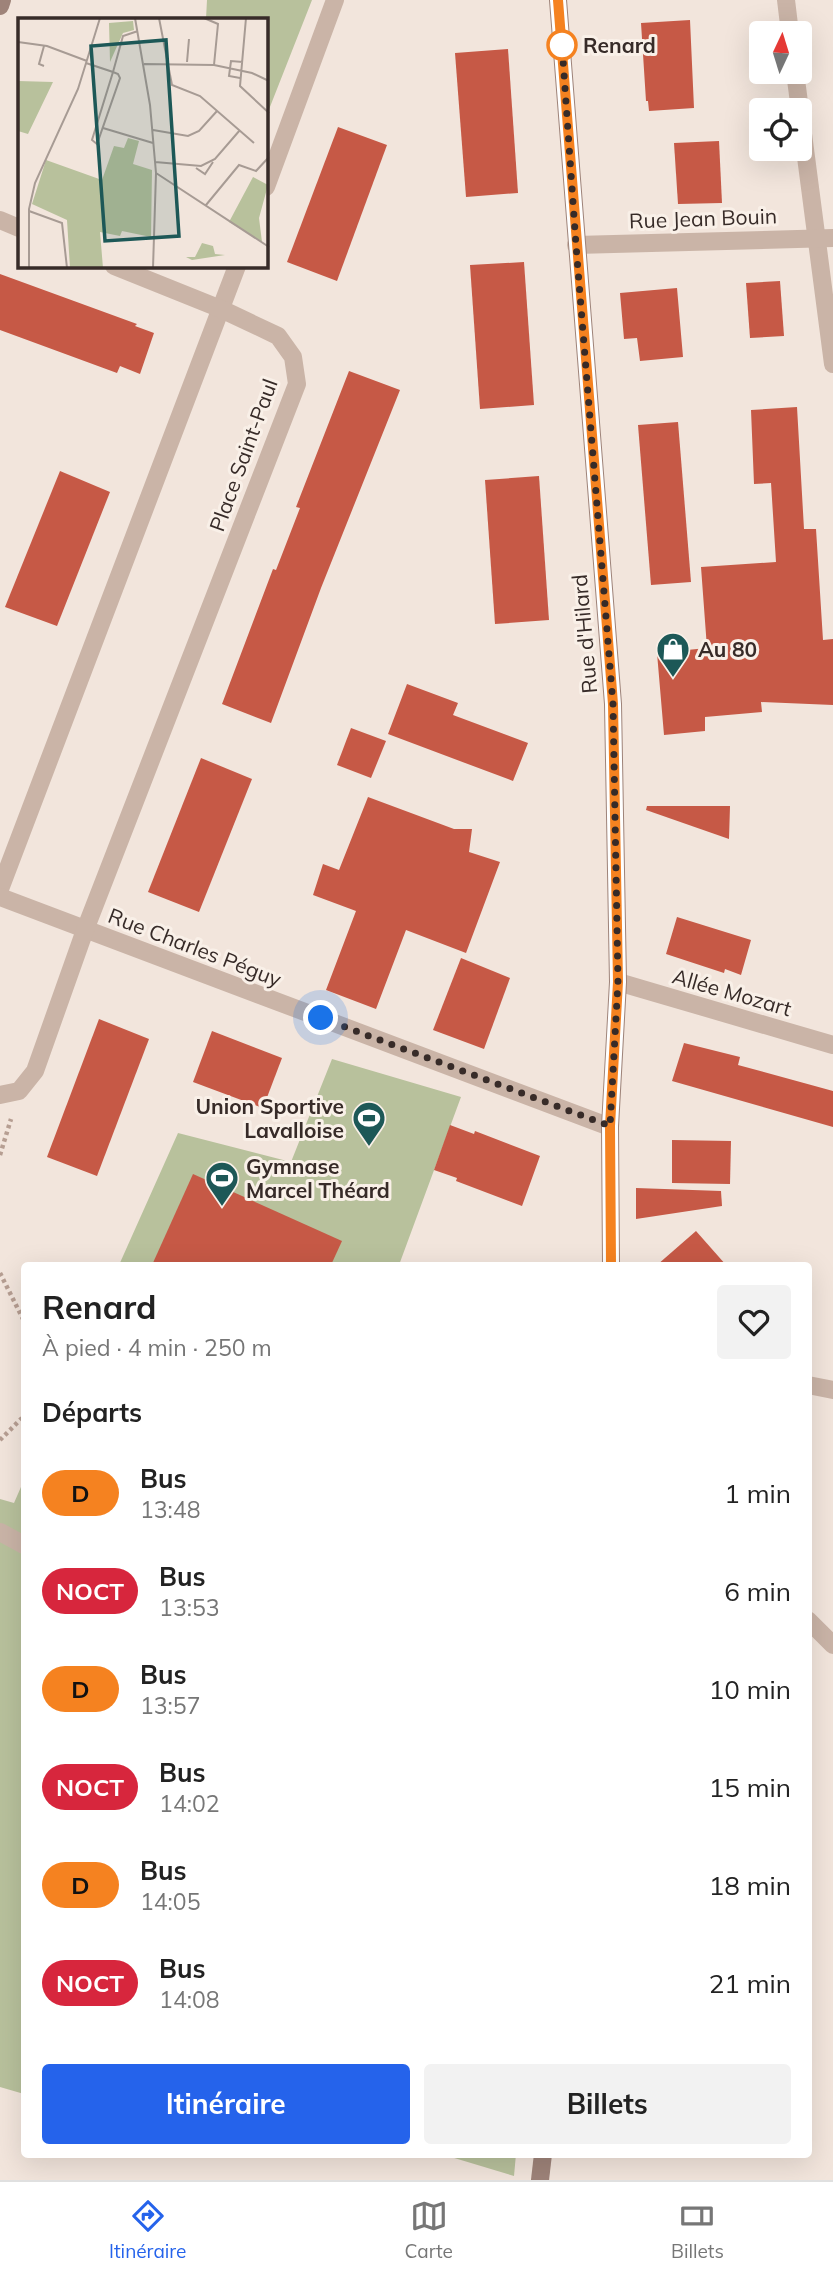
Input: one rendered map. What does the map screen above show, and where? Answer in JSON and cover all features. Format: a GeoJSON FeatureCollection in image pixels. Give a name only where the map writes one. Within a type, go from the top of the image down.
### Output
{"type":"FeatureCollection","features":[{"type":"Feature","properties":{"kind":"street"},"geometry":{"type":"LineString","coordinates":[[0,6],[2,0]]}},
{"type":"Feature","properties":{"kind":"street"},"geometry":{"type":"LineString","coordinates":[[268,182],[335,0]]}},
{"type":"Feature","properties":{"kind":"street","name":"Rue d'Hilard"},"geometry":{"type":"LineString","coordinates":[[558,0],[613,704],[618,982],[610,1126],[611,1262]]}},
{"type":"Feature","properties":{"kind":"street"},"geometry":{"type":"LineString","coordinates":[[786,0],[789,21]]}},
{"type":"Feature","properties":{"kind":"street"},"geometry":{"type":"LineString","coordinates":[[809,161],[824,238],[833,364]]}},
{"type":"Feature","properties":{"kind":"street"},"geometry":{"type":"LineString","coordinates":[[0,220],[18,228]]}},
{"type":"Feature","properties":{"kind":"street","name":"Rue Jean Bouin"},"geometry":{"type":"LineString","coordinates":[[576,245],[824,238]]}},
{"type":"Feature","properties":{"kind":"street","name":"Place Saint-Paul"},"geometry":{"type":"LineString","coordinates":[[0,1095],[19,1091],[35,1071],[85,930],[297,384],[293,357],[278,336],[221,309],[119,268]]}},
{"type":"Feature","properties":{"kind":"street"},"geometry":{"type":"LineString","coordinates":[[0,889],[235,268]]}},
{"type":"Feature","properties":{"kind":"street","name":"Rue Charles Péguy"},"geometry":{"type":"LineString","coordinates":[[0,897],[610,1126]]}},
{"type":"Feature","properties":{"kind":"street","name":"Allée Mozart"},"geometry":{"type":"LineString","coordinates":[[618,982],[833,1045]]}},
{"type":"Feature","properties":{"kind":"street"},"geometry":{"type":"LineString","coordinates":[[812,1386],[833,1390]]}},
{"type":"Feature","properties":{"kind":"street"},"geometry":{"type":"LineString","coordinates":[[0,1532],[21,1543]]}},
{"type":"Feature","properties":{"kind":"street"},"geometry":{"type":"LineString","coordinates":[[812,1624],[833,1645]]}},
{"type":"Feature","properties":{"kind":"street"},"geometry":{"type":"LineString","coordinates":[[540,2180],[543,2158]]}},
{"type":"Feature","properties":{"kind":"path"},"geometry":{"type":"LineString","coordinates":[[0,1273],[21,1315]]}},
{"type":"Feature","properties":{"kind":"path"},"geometry":{"type":"LineString","coordinates":[[0,1440],[21,1419]]}},
{"type":"Feature","properties":{"kind":"green space"},"geometry":{"type":"Polygon","coordinates":[[[207,0],[312,0],[268,112],[268,18],[206,18],[207,0]]]}},
{"type":"Feature","properties":{"kind":"green space","name":"Union Sportive Lavalloise"},"geometry":{"type":"Polygon","coordinates":[[[332,1059],[461,1097],[400,1262],[120,1262],[178,1133],[291,1162],[332,1059]]]}},
{"type":"Feature","properties":{"kind":"green space"},"geometry":{"type":"Polygon","coordinates":[[[21,1487],[21,2093],[0,2087],[0,1499],[14,1503],[21,1487]]]}},
{"type":"Feature","properties":{"kind":"green space"},"geometry":{"type":"Polygon","coordinates":[[[454,2158],[516,2158],[514,2176],[454,2158]]]}},
{"type":"Feature","properties":{"kind":"building"},"geometry":{"type":"Polygon","coordinates":[[[690,20],[694,108],[649,111],[641,23],[690,20]]]}},
{"type":"Feature","properties":{"kind":"building"},"geometry":{"type":"Polygon","coordinates":[[[508,49],[518,193],[466,197],[455,53],[508,49]]]}},
{"type":"Feature","properties":{"kind":"building"},"geometry":{"type":"Polygon","coordinates":[[[338,127],[387,145],[337,281],[287,262],[338,127]]]}},
{"type":"Feature","properties":{"kind":"building"},"geometry":{"type":"Polygon","coordinates":[[[719,141],[722,203],[678,204],[674,143],[719,141]]]}},
{"type":"Feature","properties":{"kind":"building"},"geometry":{"type":"Polygon","coordinates":[[[524,262],[534,405],[480,409],[470,265],[524,262]]]}},
{"type":"Feature","properties":{"kind":"building"},"geometry":{"type":"Polygon","coordinates":[[[0,274],[137,324],[135,326],[154,333],[140,374],[120,366],[117,373],[0,330],[0,274]]]}},
{"type":"Feature","properties":{"kind":"building"},"geometry":{"type":"Polygon","coordinates":[[[780,281],[784,336],[750,338],[746,283],[780,281]]]}},
{"type":"Feature","properties":{"kind":"building"},"geometry":{"type":"Polygon","coordinates":[[[677,288],[683,357],[640,361],[637,338],[624,339],[620,293],[677,288]]]}},
{"type":"Feature","properties":{"kind":"building"},"geometry":{"type":"Polygon","coordinates":[[[349,371],[400,390],[321,588],[271,723],[222,704],[273,569],[276,570],[300,508],[296,507],[349,371]]]}},
{"type":"Feature","properties":{"kind":"building"},"geometry":{"type":"Polygon","coordinates":[[[797,407],[804,529],[816,529],[823,640],[833,639],[833,705],[761,702],[762,712],[705,717],[705,731],[664,735],[657,653],[707,648],[701,567],[776,562],[771,483],[754,484],[751,410],[797,407]]]}},
{"type":"Feature","properties":{"kind":"building"},"geometry":{"type":"Polygon","coordinates":[[[678,422],[691,582],[651,585],[638,425],[678,422]]]}},
{"type":"Feature","properties":{"kind":"building"},"geometry":{"type":"Polygon","coordinates":[[[60,471],[110,492],[57,626],[5,607],[60,471]]]}},
{"type":"Feature","properties":{"kind":"building"},"geometry":{"type":"Polygon","coordinates":[[[539,476],[549,620],[495,624],[485,480],[539,476]]]}},
{"type":"Feature","properties":{"kind":"building"},"geometry":{"type":"Polygon","coordinates":[[[407,684],[458,703],[453,715],[528,743],[513,781],[388,734],[407,684]]]}},
{"type":"Feature","properties":{"kind":"building"},"geometry":{"type":"Polygon","coordinates":[[[351,728],[386,741],[371,778],[337,765],[351,728]]]}},
{"type":"Feature","properties":{"kind":"building"},"geometry":{"type":"Polygon","coordinates":[[[201,758],[252,779],[199,912],[148,892],[201,758]]]}},
{"type":"Feature","properties":{"kind":"building"},"geometry":{"type":"Polygon","coordinates":[[[368,797],[454,829],[472,829],[469,852],[500,862],[466,953],[406,930],[376,1009],[326,990],[356,911],[313,895],[323,864],[339,870],[368,797]]]}},
{"type":"Feature","properties":{"kind":"building"},"geometry":{"type":"Polygon","coordinates":[[[647,806],[730,806],[729,839],[646,810],[647,806]]]}},
{"type":"Feature","properties":{"kind":"building"},"geometry":{"type":"Polygon","coordinates":[[[677,917],[751,940],[741,975],[725,969],[724,973],[666,954],[677,917]]]}},
{"type":"Feature","properties":{"kind":"building"},"geometry":{"type":"Polygon","coordinates":[[[461,958],[510,978],[484,1049],[433,1030],[461,958]]]}},
{"type":"Feature","properties":{"kind":"building"},"geometry":{"type":"Polygon","coordinates":[[[99,1019],[149,1039],[97,1176],[47,1157],[99,1019]]]}},
{"type":"Feature","properties":{"kind":"building"},"geometry":{"type":"Polygon","coordinates":[[[212,1031],[282,1058],[263,1108],[193,1082],[212,1031]]]}},
{"type":"Feature","properties":{"kind":"building"},"geometry":{"type":"Polygon","coordinates":[[[684,1043],[740,1057],[738,1065],[833,1091],[833,1127],[672,1081],[684,1043]]]}},
{"type":"Feature","properties":{"kind":"building"},"geometry":{"type":"Polygon","coordinates":[[[450,1125],[474,1134],[475,1131],[540,1156],[522,1206],[434,1170],[450,1125]]]}},
{"type":"Feature","properties":{"kind":"building"},"geometry":{"type":"Polygon","coordinates":[[[672,1140],[731,1141],[730,1184],[672,1183],[672,1140]]]}},
{"type":"Feature","properties":{"kind":"building","name":"Gymnase Marcel Théard"},"geometry":{"type":"Polygon","coordinates":[[[193,1174],[342,1241],[332,1262],[153,1262],[193,1174]]]}},
{"type":"Feature","properties":{"kind":"building"},"geometry":{"type":"Polygon","coordinates":[[[636,1188],[721,1191],[722,1206],[636,1219],[636,1188]]]}},
{"type":"Feature","properties":{"kind":"building"},"geometry":{"type":"Polygon","coordinates":[[[696,1231],[723,1262],[660,1262],[696,1231]]]}},
{"type":"Feature","properties":{"kind":"bus line","name":"D"},"geometry":{"type":"LineString","coordinates":[[558,0],[613,704],[618,982],[610,1126],[611,1262]]}},
{"type":"Feature","properties":{"kind":"place","name":"Renard"},"geometry":{"type":"Point","coordinates":[562,45]}},
{"type":"Feature","properties":{"kind":"place","name":"Au 80"},"geometry":{"type":"Point","coordinates":[673,679]}},
{"type":"Feature","properties":{"kind":"place","name":"Union Sportive Lavalloise"},"geometry":{"type":"Point","coordinates":[369,1148]}},
{"type":"Feature","properties":{"kind":"place","name":"Gymnase Marcel Théard"},"geometry":{"type":"Point","coordinates":[222,1208]}},
{"type":"Feature","properties":{"kind":"route"},"geometry":{"type":"LineString","coordinates":[[321,1018],[610,1126],[618,982],[613,704],[562,45]]}}]}
